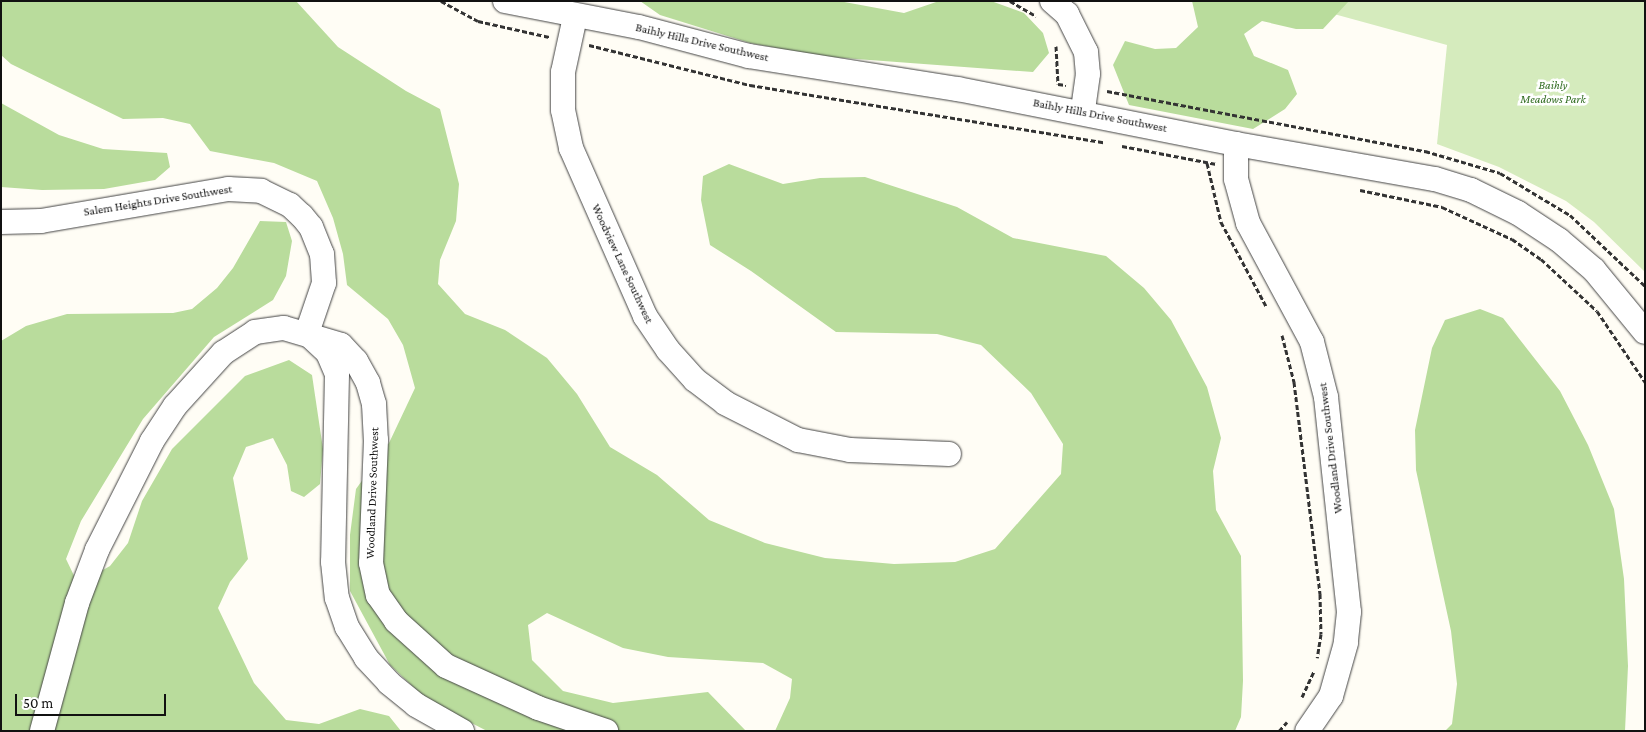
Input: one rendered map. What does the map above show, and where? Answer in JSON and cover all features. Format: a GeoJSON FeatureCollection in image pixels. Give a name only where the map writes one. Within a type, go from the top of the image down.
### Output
{"type":"FeatureCollection","features":[{"type":"Feature","properties":{"kind":"street","name":"Baihly Hills Drive Southwest"},"geometry":{"type":"LineString","coordinates":[[505,1],[576,17],[640,27],[749,56],[1083,112],[1236,144],[1403,171],[1471,190],[1518,213],[1559,240],[1594,270],[1645,332]]}},
{"type":"Feature","properties":{"kind":"street"},"geometry":{"type":"LineString","coordinates":[[1052,1],[1067,14],[1086,52],[1088,74],[1083,112]]}},
{"type":"Feature","properties":{"kind":"street","name":"Woodview Lane Southwest"},"geometry":{"type":"LineString","coordinates":[[576,17],[563,72],[563,110],[572,148],[645,316],[673,356],[695,380],[725,404],[798,440],[850,450],[949,454]]}},
{"type":"Feature","properties":{"kind":"street","name":"Woodland Drive Southwest"},"geometry":{"type":"LineString","coordinates":[[1236,144],[1236,179],[1248,223],[1306,327],[1326,397],[1349,612],[1346,643],[1331,696],[1298,725]]}},
{"type":"Feature","properties":{"kind":"street","name":"Salem Heights Drive Southwest"},"geometry":{"type":"LineString","coordinates":[[1,222],[41,220],[228,189],[261,191],[290,205],[302,216],[311,227],[322,254],[324,283],[307,333]]}},
{"type":"Feature","properties":{"kind":"street","name":"Woodland Drive Southwest"},"geometry":{"type":"LineString","coordinates":[[42,731],[77,603],[97,550],[130,481],[175,406],[200,375],[242,338],[271,328],[307,333],[341,345],[356,361],[368,383],[374,404],[376,440],[370,564],[378,595],[396,621],[446,666],[538,708],[606,731]]}},
{"type":"Feature","properties":{"kind":"street"},"geometry":{"type":"LineString","coordinates":[[307,333],[328,353],[337,374],[333,562],[337,598],[348,627],[366,658],[389,683],[416,705],[462,731]]}},
{"type":"Feature","properties":{"kind":"path"},"geometry":{"type":"LineString","coordinates":[[441,1],[478,21],[570,41],[750,85],[1102,142],[1207,163],[1213,199],[1231,246],[1270,314]]}},
{"type":"Feature","properties":{"kind":"path"},"geometry":{"type":"LineString","coordinates":[[1010,1],[1042,23]]}},
{"type":"Feature","properties":{"kind":"path"},"geometry":{"type":"LineString","coordinates":[[1056,44],[1059,52],[1058,84]]}},
{"type":"Feature","properties":{"kind":"path"},"geometry":{"type":"LineString","coordinates":[[1352,188],[1442,207],[1512,239],[1548,265],[1597,311],[1645,382]]}},
{"type":"Feature","properties":{"kind":"path"},"geometry":{"type":"LineString","coordinates":[[1279,328],[1294,382],[1320,594],[1321,634],[1316,666],[1298,705]]}},
{"type":"Feature","properties":{"kind":"path"},"geometry":{"type":"LineString","coordinates":[[1279,731],[1298,725]]}},
{"type":"Feature","properties":{"kind":"green space"},"geometry":{"type":"Polygon","coordinates":[[[1,1],[296,1],[338,47],[406,91],[440,109],[459,184],[456,221],[440,260],[438,284],[465,314],[505,330],[547,358],[577,394],[610,447],[657,475],[709,520],[765,543],[825,558],[894,564],[955,562],[995,549],[1061,474],[1063,444],[1031,393],[981,345],[937,334],[836,332],[751,271],[710,245],[701,200],[703,176],[729,164],[783,184],[820,178],[865,177],[957,207],[1013,238],[1106,256],[1144,288],[1171,320],[1207,387],[1221,438],[1213,471],[1216,510],[1241,556],[1243,681],[1241,717],[1235,731],[775,731],[790,698],[792,679],[763,663],[668,657],[623,648],[547,613],[528,625],[532,660],[563,691],[613,703],[708,692],[746,731],[487,731],[427,700],[390,665],[350,591],[350,535],[356,489],[389,443],[415,388],[403,345],[388,319],[347,285],[343,254],[333,218],[317,181],[274,163],[210,151],[190,124],[163,118],[123,119],[11,64],[1,55],[1,1]]]}},
{"type":"Feature","properties":{"kind":"green space"},"geometry":{"type":"Polygon","coordinates":[[[640,1],[839,1],[904,13],[939,1],[991,1],[1024,13],[1043,33],[1049,53],[1033,72],[816,56],[750,43],[660,15],[640,1]]]}},
{"type":"Feature","properties":{"kind":"green space"},"geometry":{"type":"Polygon","coordinates":[[[1192,1],[1349,1],[1323,29],[1296,29],[1262,21],[1244,34],[1254,56],[1288,70],[1297,94],[1285,109],[1253,129],[1129,105],[1113,65],[1125,41],[1155,49],[1176,48],[1198,27],[1192,1]]]}},
{"type":"Feature","properties":{"kind":"green space","name":"Baihly Meadows Park"},"geometry":{"type":"Polygon","coordinates":[[[1323,1],[1645,1],[1645,272],[1594,222],[1566,201],[1499,167],[1437,144],[1447,45],[1323,11],[1323,1]]]}},
{"type":"Feature","properties":{"kind":"green space"},"geometry":{"type":"Polygon","coordinates":[[[1,103],[59,135],[103,149],[167,153],[170,167],[155,180],[104,189],[42,190],[1,187],[1,103]]]}},
{"type":"Feature","properties":{"kind":"green space"},"geometry":{"type":"Polygon","coordinates":[[[260,221],[286,222],[292,241],[286,276],[273,300],[214,337],[143,419],[81,521],[66,559],[78,584],[110,566],[128,543],[142,501],[172,449],[245,376],[289,360],[312,375],[323,449],[320,484],[304,497],[291,491],[287,465],[273,438],[246,447],[233,478],[248,559],[230,582],[218,608],[254,683],[286,720],[319,724],[360,709],[389,716],[401,731],[1,731],[1,341],[26,326],[67,314],[173,313],[192,309],[217,288],[233,268],[260,221]]]}},
{"type":"Feature","properties":{"kind":"green space"},"geometry":{"type":"Polygon","coordinates":[[[1480,309],[1503,318],[1560,391],[1588,445],[1614,509],[1624,579],[1628,666],[1625,731],[1445,731],[1452,724],[1457,684],[1451,631],[1416,470],[1415,430],[1432,348],[1445,320],[1480,309]]]}}]}
